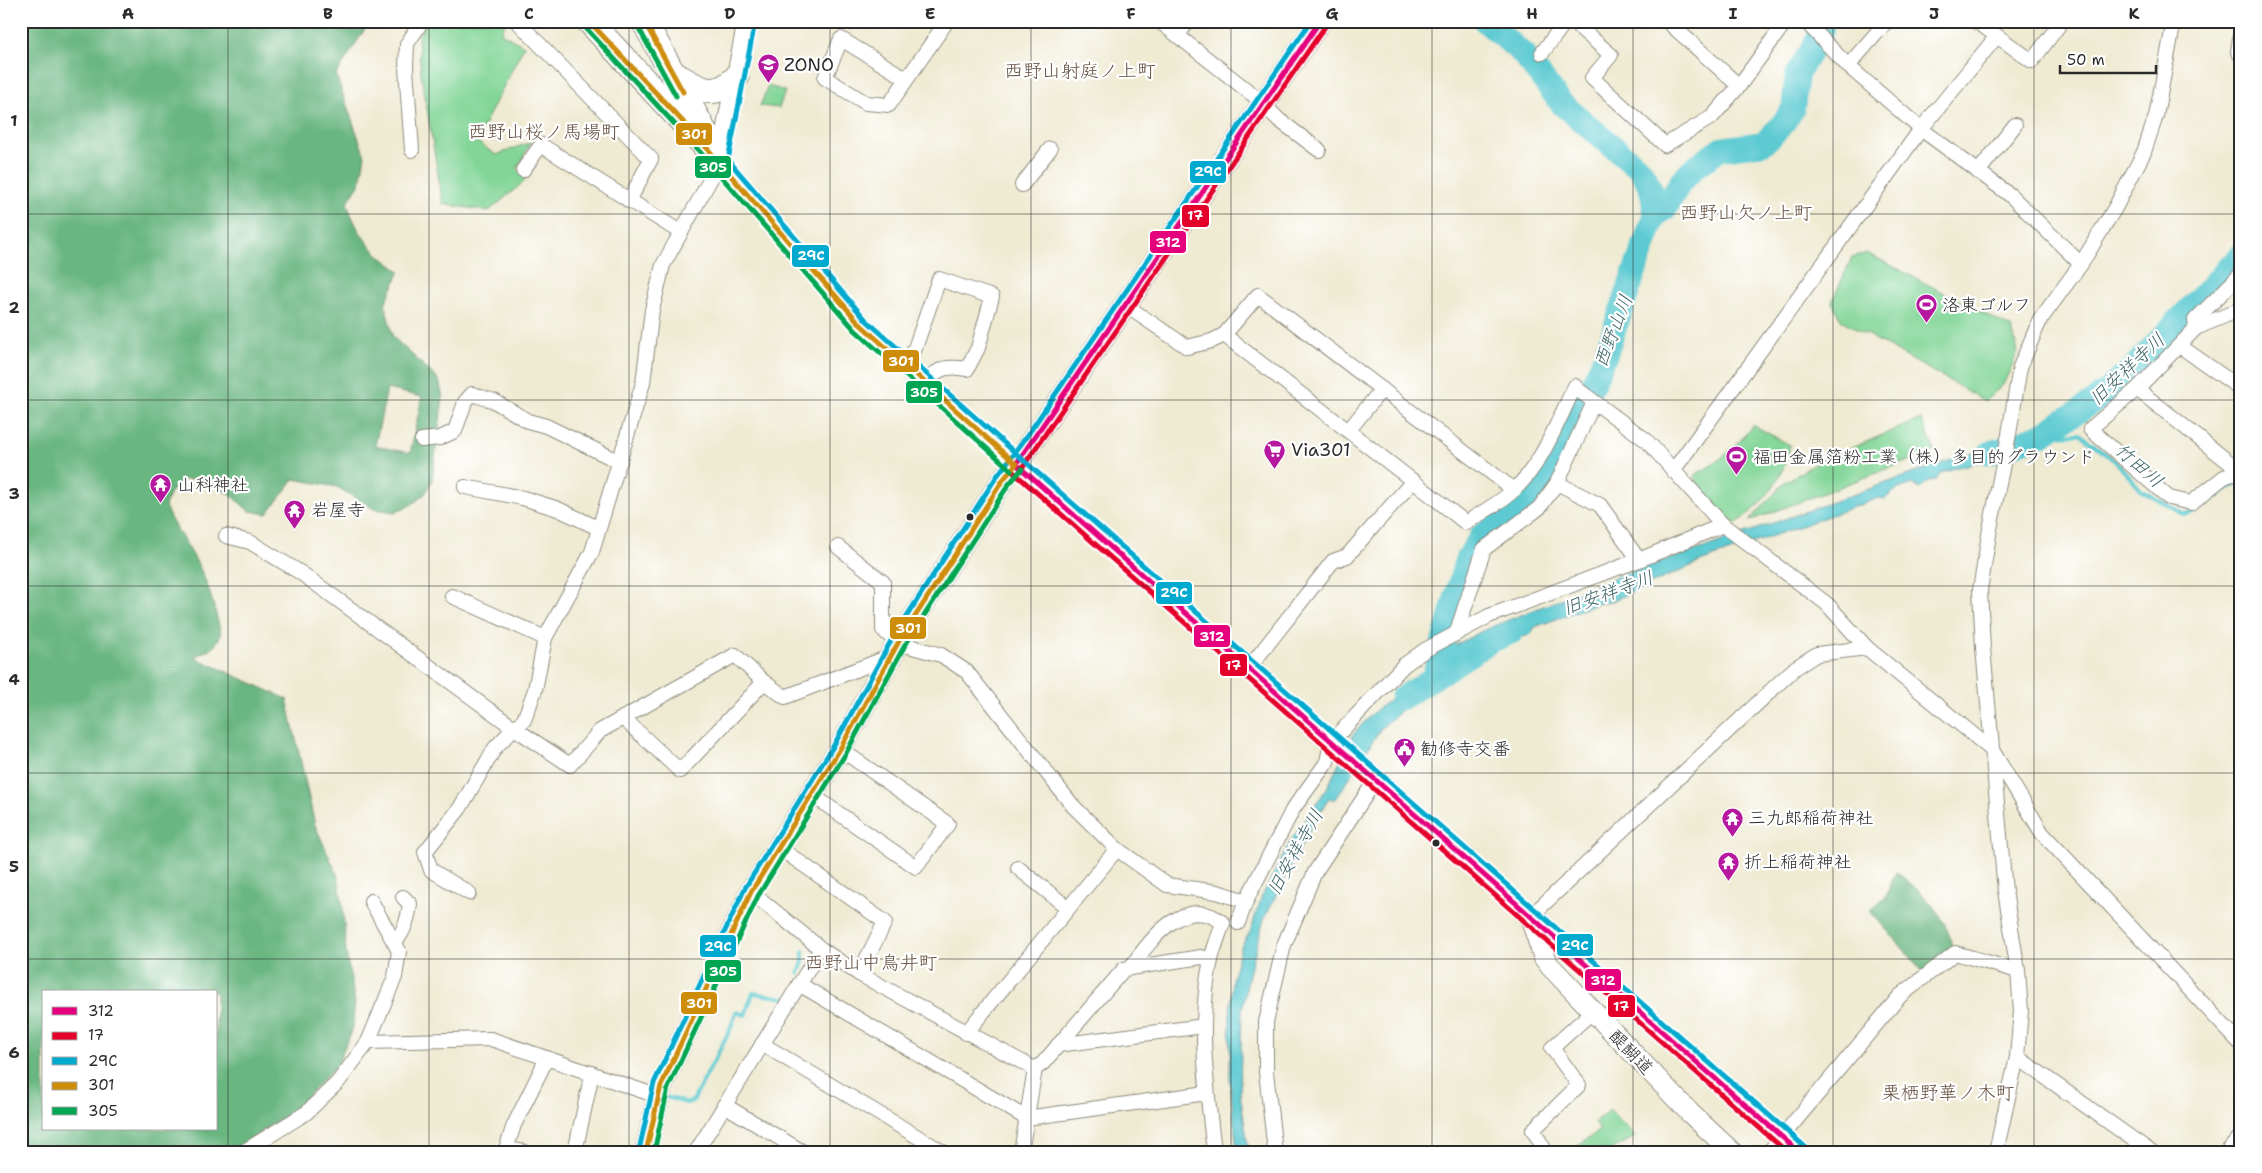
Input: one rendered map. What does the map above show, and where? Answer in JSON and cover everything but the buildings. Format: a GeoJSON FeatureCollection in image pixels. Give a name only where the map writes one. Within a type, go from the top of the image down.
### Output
{"type":"FeatureCollection","features":[{"type":"Feature","properties":{"kind":"highway"},"geometry":{"type":"LineString","coordinates":[[589,21],[720,162]]}},
{"type":"Feature","properties":{"kind":"highway"},"geometry":{"type":"LineString","coordinates":[[644,21],[720,162]]}},
{"type":"Feature","properties":{"kind":"highway"},"geometry":{"type":"LineString","coordinates":[[674,74],[708,91],[723,89],[736,78]]}},
{"type":"Feature","properties":{"kind":"main road"},"geometry":{"type":"LineString","coordinates":[[748,21],[720,162],[861,325],[924,383],[1530,917]]}},
{"type":"Feature","properties":{"kind":"main road"},"geometry":{"type":"LineString","coordinates":[[646,1152],[657,1096],[751,892],[840,749],[894,650],[1003,480],[1016,464],[1320,21]]}},
{"type":"Feature","properties":{"kind":"main road","name":"醍醐道"},"geometry":{"type":"LineString","coordinates":[[1530,917],[1544,958],[1592,1012],[1728,1151]]}},
{"type":"Feature","properties":{"kind":"street"},"geometry":{"type":"LineString","coordinates":[[412,150],[406,68],[407,44],[422,21]]}},
{"type":"Feature","properties":{"kind":"street"},"geometry":{"type":"LineString","coordinates":[[517,21],[651,159],[629,201]]}},
{"type":"Feature","properties":{"kind":"street"},"geometry":{"type":"LineString","coordinates":[[907,79],[841,39],[825,78],[866,103],[889,105],[907,79],[946,21]]}},
{"type":"Feature","properties":{"kind":"street"},"geometry":{"type":"LineString","coordinates":[[1159,21],[1257,98],[1262,105],[1319,150]]}},
{"type":"Feature","properties":{"kind":"street"},"geometry":{"type":"LineString","coordinates":[[1178,35],[1188,21]]}},
{"type":"Feature","properties":{"kind":"street"},"geometry":{"type":"LineString","coordinates":[[1542,53],[1566,21]]}},
{"type":"Feature","properties":{"kind":"street"},"geometry":{"type":"LineString","coordinates":[[1572,21],[1611,55],[1592,78],[1664,145],[1712,117],[1740,86],[1786,21]]}},
{"type":"Feature","properties":{"kind":"street"},"geometry":{"type":"LineString","coordinates":[[1667,21],[1740,86]]}},
{"type":"Feature","properties":{"kind":"street"},"geometry":{"type":"LineString","coordinates":[[1805,21],[1848,66],[1921,129],[2010,195],[2081,264]]}},
{"type":"Feature","properties":{"kind":"street"},"geometry":{"type":"LineString","coordinates":[[1848,66],[1887,21]]}},
{"type":"Feature","properties":{"kind":"street"},"geometry":{"type":"LineString","coordinates":[[1976,21],[2032,60],[2062,21]]}},
{"type":"Feature","properties":{"kind":"street"},"geometry":{"type":"LineString","coordinates":[[1996,1152],[2017,1057],[2021,1011],[2018,971],[2005,892],[1980,590],[2020,367],[2040,320],[2081,264],[2115,208],[2144,152],[2156,116],[2174,21]]}},
{"type":"Feature","properties":{"kind":"street"},"geometry":{"type":"LineString","coordinates":[[2241,31],[2238,52],[2241,55]]}},
{"type":"Feature","properties":{"kind":"street"},"geometry":{"type":"LineString","coordinates":[[1673,471],[1921,129],[1997,36]]}},
{"type":"Feature","properties":{"kind":"street"},"geometry":{"type":"LineString","coordinates":[[1978,172],[2015,125]]}},
{"type":"Feature","properties":{"kind":"street"},"geometry":{"type":"LineString","coordinates":[[523,170],[541,145],[680,232]]}},
{"type":"Feature","properties":{"kind":"street"},"geometry":{"type":"LineString","coordinates":[[1022,185],[1050,150]]}},
{"type":"Feature","properties":{"kind":"street"},"geometry":{"type":"LineString","coordinates":[[469,894],[431,870],[424,852],[460,808],[496,748],[524,720],[532,698],[545,638],[592,552],[620,462],[643,382],[652,310],[663,265],[720,162]]}},
{"type":"Feature","properties":{"kind":"street"},"geometry":{"type":"LineString","coordinates":[[2196,328],[2195,320],[2241,274]]}},
{"type":"Feature","properties":{"kind":"street"},"geometry":{"type":"LineString","coordinates":[[903,362],[914,351],[939,279],[992,297],[978,348],[967,369],[949,367],[937,370],[924,383]]}},
{"type":"Feature","properties":{"kind":"street"},"geometry":{"type":"LineString","coordinates":[[1125,305],[1187,347],[1212,341],[1224,335],[1258,295],[1514,490]]}},
{"type":"Feature","properties":{"kind":"street"},"geometry":{"type":"LineString","coordinates":[[2240,309],[2196,328],[2137,389],[2090,429],[2169,498],[2190,503],[2224,477],[2240,471]]}},
{"type":"Feature","properties":{"kind":"street"},"geometry":{"type":"LineString","coordinates":[[1224,335],[1466,522],[1514,490],[1534,466],[1576,387],[1592,401],[1646,440],[1673,471],[1729,528],[1827,604],[1867,648],[1992,750],[2042,833],[2241,1044]]}},
{"type":"Feature","properties":{"kind":"street"},"geometry":{"type":"LineString","coordinates":[[2180,346],[2241,389]]}},
{"type":"Feature","properties":{"kind":"street"},"geometry":{"type":"LineString","coordinates":[[1349,430],[1382,389]]}},
{"type":"Feature","properties":{"kind":"street"},"geometry":{"type":"LineString","coordinates":[[2137,389],[2240,471]]}},
{"type":"Feature","properties":{"kind":"street"},"geometry":{"type":"LineString","coordinates":[[422,440],[440,438],[455,431],[465,402],[472,394],[494,401],[528,421],[546,426],[620,462]]}},
{"type":"Feature","properties":{"kind":"street"},"geometry":{"type":"LineString","coordinates":[[1456,634],[1484,548],[1539,508],[1556,483],[1592,401]]}},
{"type":"Feature","properties":{"kind":"street"},"geometry":{"type":"LineString","coordinates":[[1248,669],[1333,561],[1347,556],[1413,481]]}},
{"type":"Feature","properties":{"kind":"street"},"geometry":{"type":"LineString","coordinates":[[1556,483],[1600,506],[1639,560]]}},
{"type":"Feature","properties":{"kind":"street"},"geometry":{"type":"LineString","coordinates":[[465,487],[523,498],[558,509],[598,528]]}},
{"type":"Feature","properties":{"kind":"street"},"geometry":{"type":"LineString","coordinates":[[1238,922],[1246,901],[1293,809],[1326,762],[1334,744],[1404,664],[1489,616],[1729,528]]}},
{"type":"Feature","properties":{"kind":"street"},"geometry":{"type":"LineString","coordinates":[[226,536],[250,542],[301,573],[514,728],[570,765],[600,731],[735,655],[764,682],[785,697],[894,650],[941,655],[967,672],[1073,806],[1117,849],[1168,885],[1217,892],[1246,901]]}},
{"type":"Feature","properties":{"kind":"street"},"geometry":{"type":"LineString","coordinates":[[838,547],[883,582],[883,630],[894,650]]}},
{"type":"Feature","properties":{"kind":"street"},"geometry":{"type":"LineString","coordinates":[[452,596],[545,638]]}},
{"type":"Feature","properties":{"kind":"street"},"geometry":{"type":"LineString","coordinates":[[1799,1152],[1530,917],[1794,668],[1817,654],[1867,648]]}},
{"type":"Feature","properties":{"kind":"street"},"geometry":{"type":"LineString","coordinates":[[623,718],[680,771],[764,682]]}},
{"type":"Feature","properties":{"kind":"street"},"geometry":{"type":"LineString","coordinates":[[812,796],[916,867],[948,824],[840,749]]}},
{"type":"Feature","properties":{"kind":"street"},"geometry":{"type":"LineString","coordinates":[[1275,1152],[1266,1072],[1266,1022],[1284,945],[1315,872],[1369,775]]}},
{"type":"Feature","properties":{"kind":"street"},"geometry":{"type":"LineString","coordinates":[[778,847],[885,922],[859,974]]}},
{"type":"Feature","properties":{"kind":"street"},"geometry":{"type":"LineString","coordinates":[[966,1033],[1117,849]]}},
{"type":"Feature","properties":{"kind":"street"},"geometry":{"type":"LineString","coordinates":[[1018,868],[1068,908]]}},
{"type":"Feature","properties":{"kind":"street"},"geometry":{"type":"LineString","coordinates":[[751,892],[821,949],[859,974],[1034,1069]]}},
{"type":"Feature","properties":{"kind":"street"},"geometry":{"type":"LineString","coordinates":[[395,942],[406,924],[410,904],[403,897]]}},
{"type":"Feature","properties":{"kind":"street"},"geometry":{"type":"LineString","coordinates":[[243,1152],[306,1113],[338,1082],[368,1042],[395,977],[399,951],[370,901]]}},
{"type":"Feature","properties":{"kind":"street"},"geometry":{"type":"LineString","coordinates":[[1131,966],[1172,921],[1193,912],[1214,916],[1223,923],[1211,960],[1204,1026],[1207,1092],[1214,1152]]}},
{"type":"Feature","properties":{"kind":"street"},"geometry":{"type":"LineString","coordinates":[[696,1152],[821,949]]}},
{"type":"Feature","properties":{"kind":"street"},"geometry":{"type":"LineString","coordinates":[[1769,1152],[1900,996],[1955,953],[2018,971]]}},
{"type":"Feature","properties":{"kind":"street"},"geometry":{"type":"LineString","coordinates":[[1020,1152],[1034,1069],[1043,1063],[1124,969],[1131,966],[1201,957],[1211,960]]}},
{"type":"Feature","properties":{"kind":"street"},"geometry":{"type":"LineString","coordinates":[[799,984],[1026,1118],[1207,1092]]}},
{"type":"Feature","properties":{"kind":"street"},"geometry":{"type":"LineString","coordinates":[[1546,1152],[1533,1130],[1579,1085],[1552,1048],[1592,1012]]}},
{"type":"Feature","properties":{"kind":"street"},"geometry":{"type":"LineString","coordinates":[[1058,1045],[1204,1026]]}},
{"type":"Feature","properties":{"kind":"street"},"geometry":{"type":"LineString","coordinates":[[368,1042],[491,1040],[657,1096]]}},
{"type":"Feature","properties":{"kind":"street"},"geometry":{"type":"LineString","coordinates":[[762,1044],[943,1152]]}},
{"type":"Feature","properties":{"kind":"street"},"geometry":{"type":"LineString","coordinates":[[2017,1057],[2151,1152]]}},
{"type":"Feature","properties":{"kind":"street"},"geometry":{"type":"LineString","coordinates":[[525,1152],[505,1150],[514,1125],[546,1058]]}},
{"type":"Feature","properties":{"kind":"street"},"geometry":{"type":"LineString","coordinates":[[575,1152],[592,1073]]}},
{"type":"Feature","properties":{"kind":"street"},"geometry":{"type":"LineString","coordinates":[[724,1105],[803,1152]]}},
{"type":"Feature","properties":{"kind":"street"},"geometry":{"type":"LineString","coordinates":[[2227,1152],[2241,1136]]}},
{"type":"Feature","properties":{"kind":"green space"},"geometry":{"type":"Polygon","coordinates":[[[21,21],[370,21],[336,75],[365,156],[360,183],[347,203],[356,225],[367,242],[381,257],[400,271],[385,304],[393,337],[439,380],[443,398],[432,480],[425,494],[411,505],[395,512],[374,509],[337,487],[294,479],[267,514],[249,511],[231,495],[209,482],[186,479],[170,492],[165,506],[194,557],[207,585],[221,635],[214,647],[194,657],[287,699],[315,825],[338,876],[343,908],[346,952],[355,1002],[353,1026],[337,1066],[292,1111],[232,1152],[21,1152],[21,21]],[[387,389],[375,446],[410,453],[422,397],[387,389]]]}},
{"type":"Feature","properties":{"kind":"green space"},"geometry":{"type":"Polygon","coordinates":[[[427,21],[506,21],[501,33],[524,46],[476,141],[496,155],[531,142],[517,169],[526,180],[489,211],[443,204],[421,74],[418,36],[427,21]]]}},
{"type":"Feature","properties":{"kind":"green space"},"geometry":{"type":"Polygon","coordinates":[[[768,86],[785,91],[779,108],[760,106],[768,86]]]}},
{"type":"Feature","properties":{"kind":"green space","name":"洛東ゴルフ"},"geometry":{"type":"Polygon","coordinates":[[[1867,253],[2012,328],[2018,352],[2003,385],[1985,401],[1841,320],[1832,302],[1852,257],[1867,253]]]}},
{"type":"Feature","properties":{"kind":"green space"},"geometry":{"type":"Polygon","coordinates":[[[1921,419],[1935,451],[1749,521],[1785,482],[1818,462],[1921,419]]]}},
{"type":"Feature","properties":{"kind":"green space","name":"福田金属箔粉工業（株）多目的グラウンド"},"geometry":{"type":"Polygon","coordinates":[[[1753,425],[1790,445],[1778,480],[1763,500],[1735,524],[1719,510],[1695,479],[1696,474],[1727,453],[1753,425]]]}},
{"type":"Feature","properties":{"kind":"green space"},"geometry":{"type":"Polygon","coordinates":[[[1896,872],[1915,887],[1933,906],[1946,927],[1950,939],[1952,951],[1925,974],[1870,911],[1885,898],[1896,872]]]}},
{"type":"Feature","properties":{"kind":"green space"},"geometry":{"type":"Polygon","coordinates":[[[1610,1110],[1635,1137],[1607,1152],[1567,1152],[1601,1130],[1595,1122],[1610,1110]]]}},
{"type":"Feature","properties":{"kind":"water"},"geometry":{"type":"Polygon","coordinates":[[[2021,435],[2019,452],[1951,469],[1940,474],[1936,480],[1928,481],[1920,489],[1912,484],[1896,490],[1885,499],[1879,498],[1700,562],[1612,601],[1596,604],[1535,627],[1530,635],[1511,640],[1504,635],[1443,666],[1381,728],[1336,799],[1329,799],[1315,819],[1264,919],[1248,978],[1242,1010],[1240,1093],[1249,1152],[1237,1152],[1230,1082],[1230,1018],[1232,980],[1241,947],[1250,932],[1262,896],[1291,840],[1327,788],[1354,733],[1376,710],[1415,681],[1429,665],[1457,644],[1486,629],[1641,567],[1689,553],[2021,435]]]}},
{"type":"Feature","properties":{"kind":"waterway"},"geometry":{"type":"LineString","coordinates":[[1485,21],[1523,54],[1562,104],[1640,169],[1652,192],[1654,217]]}},
{"type":"Feature","properties":{"kind":"waterway","name":"西野山川"},"geometry":{"type":"LineString","coordinates":[[1433,678],[1466,561],[1482,535],[1521,509],[1552,473],[1604,359],[1654,217],[1665,209],[1680,183],[1695,167],[1721,149],[1764,143],[1781,126],[1793,109],[1797,74],[1817,41],[1822,30],[1822,21]]}},
{"type":"Feature","properties":{"kind":"waterway","name":"旧安祥寺川"},"geometry":{"type":"LineString","coordinates":[[1990,453],[2041,435],[2095,401],[2129,372],[2241,255]]}},
{"type":"Feature","properties":{"kind":"waterway","name":"竹田川"},"geometry":{"type":"LineString","coordinates":[[2041,435],[2080,434],[2116,462],[2142,491],[2183,514],[2196,510],[2241,481]]}},
{"type":"Feature","properties":{"kind":"waterway","name":"旧安祥寺川"},"geometry":{"type":"LineString","coordinates":[[1402,698],[1491,641],[1512,632]]}},
{"type":"Feature","properties":{"kind":"waterway"},"geometry":{"type":"LineString","coordinates":[[799,973],[803,962],[803,951]]}},
{"type":"Feature","properties":{"kind":"waterway"},"geometry":{"type":"LineString","coordinates":[[666,1097],[686,1103],[693,1101],[730,1030],[736,1012],[745,1015],[753,993],[785,998]]}},
{"type":"Feature","properties":{"kind":"transit line","name":"301"},"geometry":{"type":"LineString","coordinates":[[589,21],[698,138],[861,325],[1016,464]]}},
{"type":"Feature","properties":{"kind":"transit line","name":"301"},"geometry":{"type":"LineString","coordinates":[[644,21],[683,92]]}},
{"type":"Feature","properties":{"kind":"transit line","name":"29C"},"geometry":{"type":"LineString","coordinates":[[639,1150],[654,1083],[745,888],[834,745],[892,639],[997,476],[1022,443],[1311,21]]}},
{"type":"Feature","properties":{"kind":"transit line","name":"312"},"geometry":{"type":"LineString","coordinates":[[1016,464],[1320,21]]}},
{"type":"Feature","properties":{"kind":"transit line","name":"29C"},"geometry":{"type":"LineString","coordinates":[[755,22],[728,160],[866,320],[1804,1146]]}},
{"type":"Feature","properties":{"kind":"transit line","name":"305"},"geometry":{"type":"LineString","coordinates":[[637,25],[676,96]]}},
{"type":"Feature","properties":{"kind":"transit line","name":"17"},"geometry":{"type":"LineString","coordinates":[[1022,468],[1326,25]]}},
{"type":"Feature","properties":{"kind":"transit line","name":"305"},"geometry":{"type":"LineString","coordinates":[[584,26],[692,143],[855,330],[1011,470]]}},
{"type":"Feature","properties":{"kind":"transit line","name":"312"},"geometry":{"type":"LineString","coordinates":[[1016,464],[1799,1152]]}},
{"type":"Feature","properties":{"kind":"transit line","name":"301"},"geometry":{"type":"LineString","coordinates":[[646,1152],[661,1086],[751,892],[840,749],[898,643],[1003,480],[1016,464]]}},
{"type":"Feature","properties":{"kind":"transit line","name":"305"},"geometry":{"type":"LineString","coordinates":[[654,1152],[668,1088],[758,896],[846,753],[904,647],[1009,484],[1022,469]]}},
{"type":"Feature","properties":{"kind":"transit line","name":"17"},"geometry":{"type":"LineString","coordinates":[[1011,470],[1787,1152]]}},
{"type":"Feature","properties":{"kind":"place","name":"ZONO"},"geometry":{"type":"Point","coordinates":[768,84]}},
{"type":"Feature","properties":{"kind":"place","name":"洛東ゴルフ"},"geometry":{"type":"Point","coordinates":[1926,324]}},
{"type":"Feature","properties":{"kind":"place","name":"Via301"},"geometry":{"type":"Point","coordinates":[1275,469]}},
{"type":"Feature","properties":{"kind":"place","name":"福田金属箔粉工業（株）多目的グラウンド"},"geometry":{"type":"Point","coordinates":[1737,476]}},
{"type":"Feature","properties":{"kind":"place","name":"山科神社"},"geometry":{"type":"Point","coordinates":[161,504]}},
{"type":"Feature","properties":{"kind":"place","name":"岩屋寺"},"geometry":{"type":"Point","coordinates":[295,529]}},
{"type":"Feature","properties":{"kind":"place","name":"勧修寺交番"},"geometry":{"type":"Point","coordinates":[1404,768]}},
{"type":"Feature","properties":{"kind":"place","name":"三九郎稲荷神社"},"geometry":{"type":"Point","coordinates":[1732,837]}},
{"type":"Feature","properties":{"kind":"place","name":"折上稲荷神社"},"geometry":{"type":"Point","coordinates":[1728,881]}},
{"type":"Feature","properties":{"kind":"district","name":"西野山射庭ノ上町"},"geometry":{"type":"Point","coordinates":[1080,70]}},
{"type":"Feature","properties":{"kind":"district","name":"西野山桜ノ馬場町"},"geometry":{"type":"Point","coordinates":[544,131]}},
{"type":"Feature","properties":{"kind":"district","name":"西野山欠ノ上町"},"geometry":{"type":"Point","coordinates":[1746,212]}},
{"type":"Feature","properties":{"kind":"district","name":"西野山中鳥井町"},"geometry":{"type":"Point","coordinates":[871,962]}},
{"type":"Feature","properties":{"kind":"district","name":"栗栖野華ノ木町"},"geometry":{"type":"Point","coordinates":[1948,1092]}}]}
